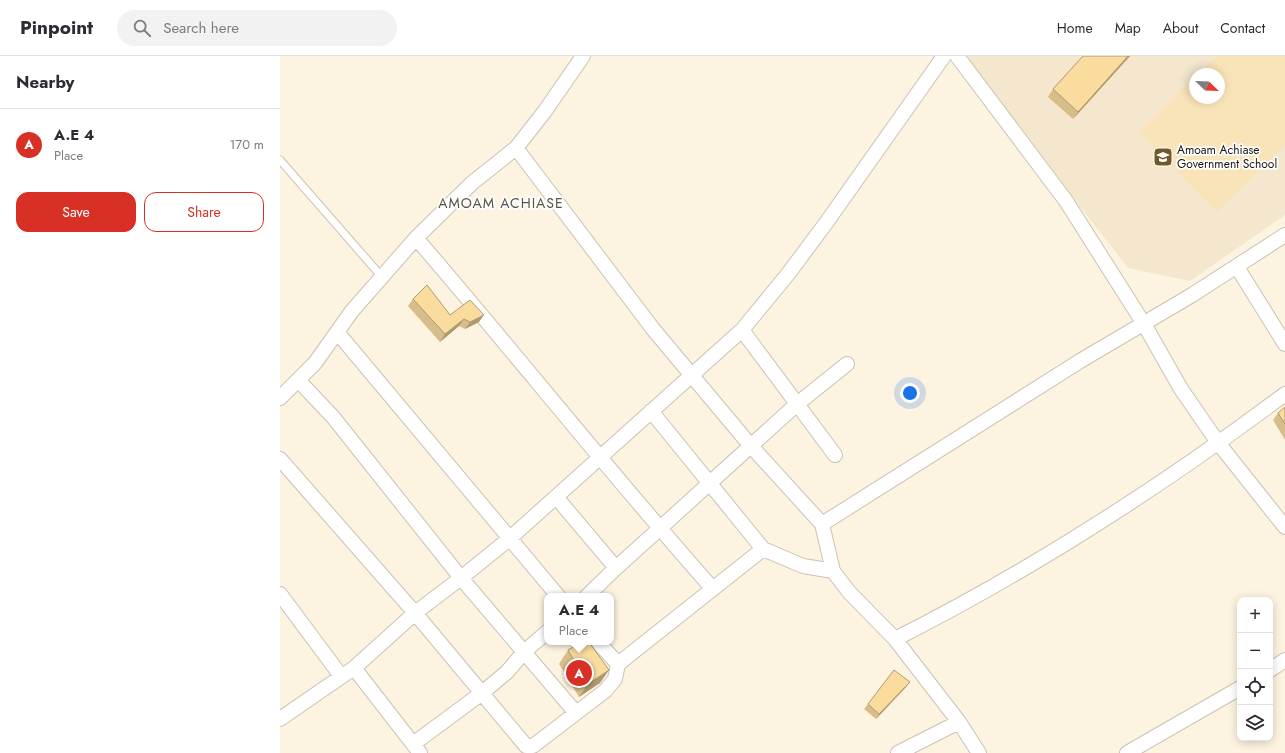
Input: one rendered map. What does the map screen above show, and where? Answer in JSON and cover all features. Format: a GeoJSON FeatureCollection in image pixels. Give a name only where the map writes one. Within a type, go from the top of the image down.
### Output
{"type":"FeatureCollection","features":[{"type":"Feature","properties":{"kind":"street"},"geometry":{"type":"LineString","coordinates":[[280,398],[316,363],[352,311],[416,238],[472,183],[516,148],[545,111],[583,56]]}},
{"type":"Feature","properties":{"kind":"street"},"geometry":{"type":"LineString","coordinates":[[280,719],[354,668],[415,613],[461,578],[508,539],[742,330],[807,249],[944,56]]}},
{"type":"Feature","properties":{"kind":"street"},"geometry":{"type":"LineString","coordinates":[[957,56],[1066,200],[1144,324],[1181,389],[1218,444],[1267,502],[1285,527]]}},
{"type":"Feature","properties":{"kind":"street"},"geometry":{"type":"LineString","coordinates":[[516,148],[593,251],[692,375],[750,445],[822,524],[833,571],[849,592],[895,639],[959,722],[979,753]]}},
{"type":"Feature","properties":{"kind":"street"},"geometry":{"type":"LineString","coordinates":[[822,524],[1080,361],[1237,267],[1285,235]]}},
{"type":"Feature","properties":{"kind":"street"},"geometry":{"type":"LineString","coordinates":[[416,238],[493,327],[659,528],[712,588]]}},
{"type":"Feature","properties":{"kind":"street"},"geometry":{"type":"LineString","coordinates":[[1237,267],[1285,344]]}},
{"type":"Feature","properties":{"kind":"street"},"geometry":{"type":"LineString","coordinates":[[742,330],[835,455]]}},
{"type":"Feature","properties":{"kind":"street"},"geometry":{"type":"LineString","coordinates":[[337,332],[508,539],[555,593]]}},
{"type":"Feature","properties":{"kind":"street"},"geometry":{"type":"LineString","coordinates":[[590,593],[750,445],[797,404],[847,364]]}},
{"type":"Feature","properties":{"kind":"street"},"geometry":{"type":"LineString","coordinates":[[298,380],[355,444],[461,578],[576,713]]}},
{"type":"Feature","properties":{"kind":"street"},"geometry":{"type":"LineString","coordinates":[[895,639],[997,586],[1088,529],[1218,444],[1285,394]]}},
{"type":"Feature","properties":{"kind":"street"},"geometry":{"type":"LineString","coordinates":[[651,411],[763,549],[804,566],[833,571]]}},
{"type":"Feature","properties":{"kind":"street"},"geometry":{"type":"LineString","coordinates":[[280,459],[415,613],[526,746],[533,746],[605,691],[615,679],[618,664],[763,549]]}},
{"type":"Feature","properties":{"kind":"street"},"geometry":{"type":"LineString","coordinates":[[556,497],[616,568]]}},
{"type":"Feature","properties":{"kind":"street"},"geometry":{"type":"LineString","coordinates":[[280,594],[341,676]]}},
{"type":"Feature","properties":{"kind":"street"},"geometry":{"type":"LineString","coordinates":[[354,668],[416,749],[507,672],[524,652],[544,635]]}},
{"type":"Feature","properties":{"kind":"street"},"geometry":{"type":"LineString","coordinates":[[601,645],[618,664]]}},
{"type":"Feature","properties":{"kind":"street"},"geometry":{"type":"LineString","coordinates":[[1272,669],[1285,660]]}},
{"type":"Feature","properties":{"kind":"street"},"geometry":{"type":"LineString","coordinates":[[1127,753],[1237,690]]}},
{"type":"Feature","properties":{"kind":"street"},"geometry":{"type":"LineString","coordinates":[[898,753],[959,722]]}},
{"type":"Feature","properties":{"kind":"lane"},"geometry":{"type":"LineString","coordinates":[[280,160],[382,277]]}},
{"type":"Feature","properties":{"kind":"shaded area","name":"Amoam Achiase Government School"},"geometry":{"type":"Polygon","coordinates":[[[965,56],[1285,56],[1285,215],[1190,281],[1128,268],[964,58],[965,56]]]}},
{"type":"Feature","properties":{"kind":"shaded area"},"geometry":{"type":"Polygon","coordinates":[[[1217,56],[1285,56],[1285,145],[1217,212],[1139,132],[1189,83],[1189,104],[1225,104],[1225,68],[1204,68],[1217,56]]]}},
{"type":"Feature","properties":{"kind":"building"},"geometry":{"type":"Polygon","coordinates":[[[1083,56],[1128,56],[1078,112],[1053,89],[1083,56]]]}},
{"type":"Feature","properties":{"kind":"building"},"geometry":{"type":"Polygon","coordinates":[[[427,285],[450,315],[470,300],[484,315],[470,322],[464,319],[445,334],[413,299],[427,285]]]}},
{"type":"Feature","properties":{"kind":"building"},"geometry":{"type":"Polygon","coordinates":[[[1285,407],[1285,424],[1278,413],[1285,407]]]}},
{"type":"Feature","properties":{"kind":"building"},"geometry":{"type":"Polygon","coordinates":[[[577,645],[591,645],[609,670],[588,684],[568,650],[577,645]]]}},
{"type":"Feature","properties":{"kind":"building"},"geometry":{"type":"Polygon","coordinates":[[[894,670],[910,682],[879,714],[868,704],[894,670]]]}},
{"type":"Feature","properties":{"kind":"place","name":"Amoam Achiase Government School"},"geometry":{"type":"Point","coordinates":[1163,157]}},
{"type":"Feature","properties":{"kind":"place","name":"A.E 4"},"geometry":{"type":"Point","coordinates":[579,673]}},
{"type":"Feature","properties":{"kind":"district","name":"AMOAM ACHIASE"},"geometry":{"type":"Point","coordinates":[501,203]}}]}
